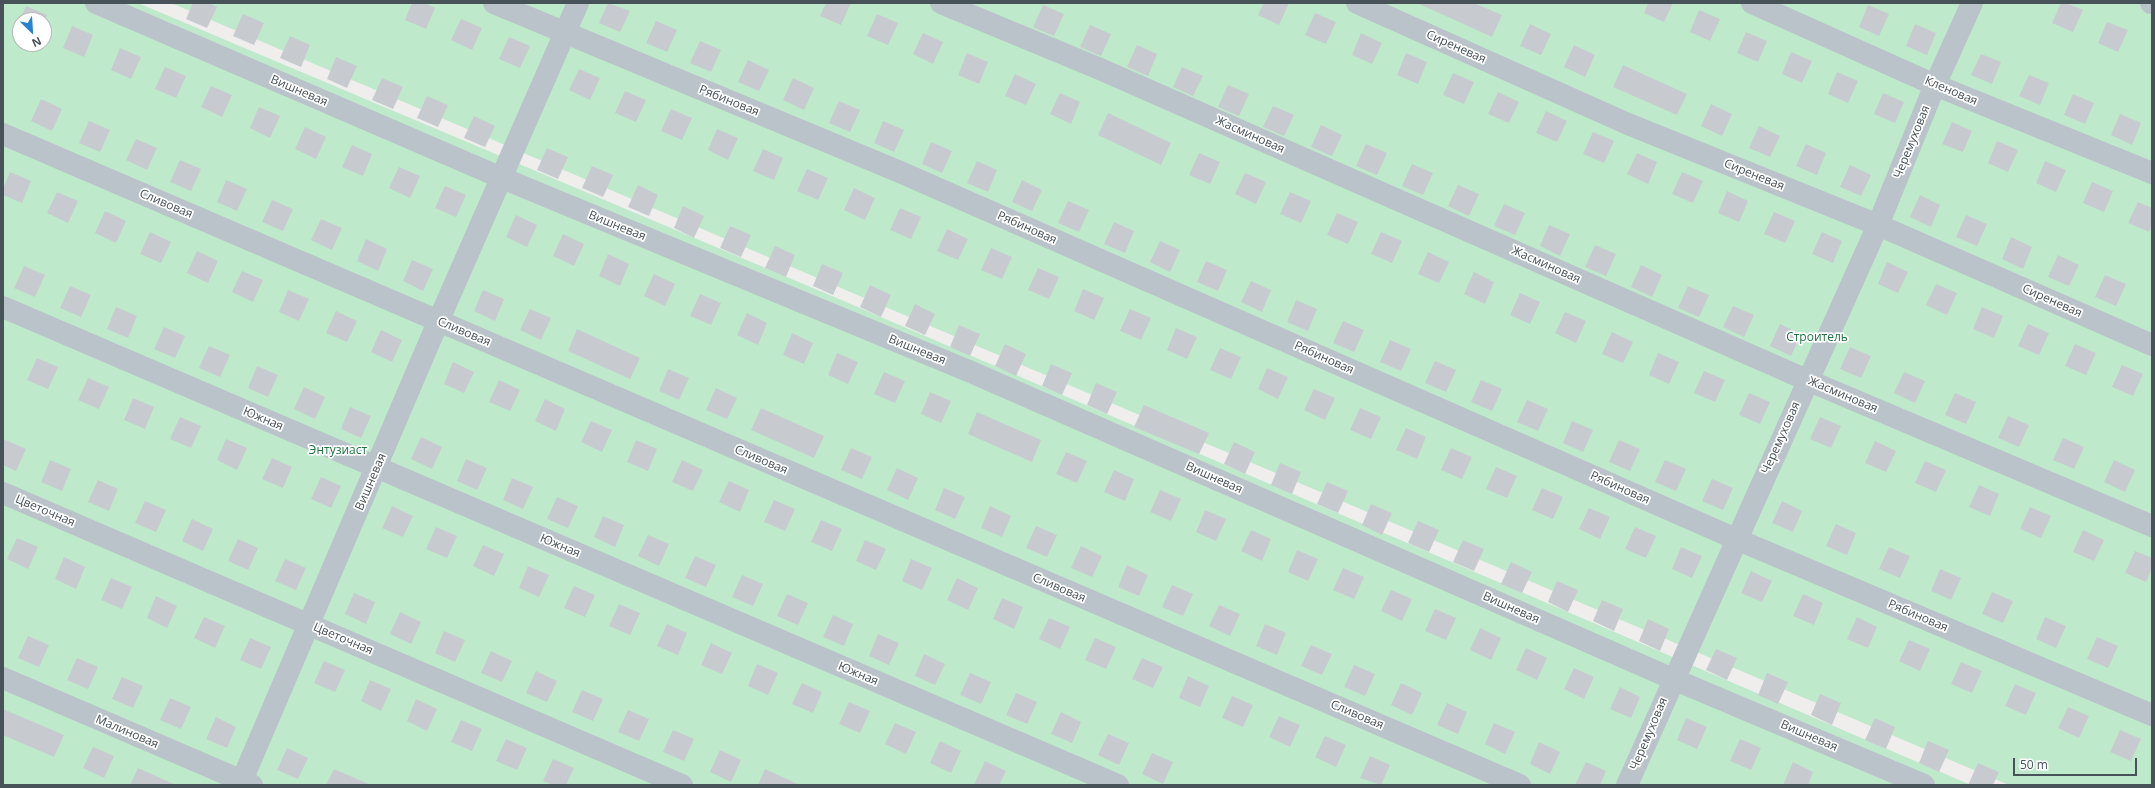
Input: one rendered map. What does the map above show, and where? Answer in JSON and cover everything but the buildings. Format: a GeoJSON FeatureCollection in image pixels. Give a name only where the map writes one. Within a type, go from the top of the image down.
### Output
{"type":"FeatureCollection","features":[{"type":"Feature","properties":{"kind":"street","name":"Вишневая"},"geometry":{"type":"LineString","coordinates":[[96,3],[502,178],[971,372],[1673,679],[1924,785]]}},
{"type":"Feature","properties":{"kind":"street","name":"Рябиновая"},"geometry":{"type":"LineString","coordinates":[[494,3],[565,34],[900,172],[1736,539],[2152,715]]}},
{"type":"Feature","properties":{"kind":"street","name":"Вишневая"},"geometry":{"type":"LineString","coordinates":[[245,784],[309,624],[377,468],[438,322],[578,3]]}},
{"type":"Feature","properties":{"kind":"street","name":"Жасминовая"},"geometry":{"type":"LineString","coordinates":[[941,3],[1100,69],[1807,380],[2152,526]]}},
{"type":"Feature","properties":{"kind":"street","name":"Сиреневая"},"geometry":{"type":"LineString","coordinates":[[1357,3],[1628,124],[1878,225],[2152,345]]}},
{"type":"Feature","properties":{"kind":"street","name":"Кленовая"},"geometry":{"type":"LineString","coordinates":[[1752,3],[1935,85],[2152,173]]}},
{"type":"Feature","properties":{"kind":"street","name":"Черемуховая"},"geometry":{"type":"LineString","coordinates":[[1627,785],[1807,380],[1878,225],[1935,85],[1972,3]]}},
{"type":"Feature","properties":{"kind":"street","name":"Сливовая"},"geometry":{"type":"LineString","coordinates":[[3,134],[438,322],[1520,785]]}},
{"type":"Feature","properties":{"kind":"street","name":"Южная"},"geometry":{"type":"LineString","coordinates":[[3,307],[1118,785]]}},
{"type":"Feature","properties":{"kind":"street","name":"Цветочная"},"geometry":{"type":"LineString","coordinates":[[3,493],[682,785]]}},
{"type":"Feature","properties":{"kind":"street","name":"Малиновая"},"geometry":{"type":"LineString","coordinates":[[3,678],[245,784]]}},
{"type":"Feature","properties":{"kind":"green space","name":"Энтузиаст"},"geometry":{"type":"Polygon","coordinates":[[[3,3],[138,3],[839,299],[1971,785],[3,785],[3,3]]]}},
{"type":"Feature","properties":{"kind":"green space","name":"Строитель"},"geometry":{"type":"Polygon","coordinates":[[[171,3],[2152,3],[2152,785],[2009,785],[171,3]]]}}]}
